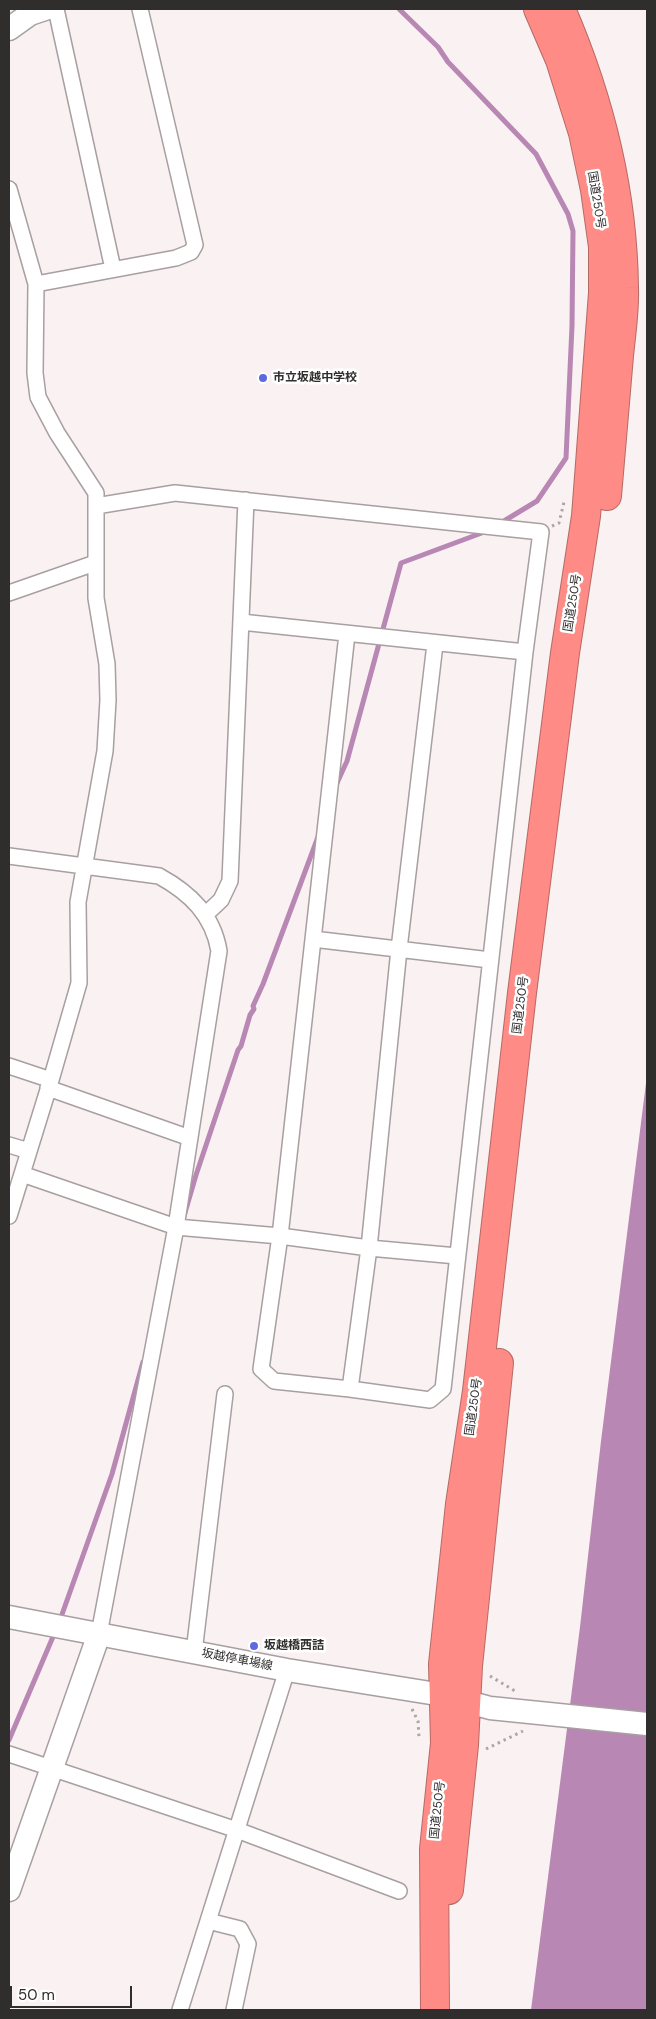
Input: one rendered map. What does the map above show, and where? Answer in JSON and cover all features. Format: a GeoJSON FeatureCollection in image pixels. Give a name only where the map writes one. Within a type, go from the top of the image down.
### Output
{"type":"FeatureCollection","features":[{"type":"Feature","properties":{"kind":"highway","name":"国道250号"},"geometry":{"type":"LineString","coordinates":[[466,1702],[443,1664],[460,1504],[477,1391],[522,993],[564,662],[586,516],[603,293],[603,247],[596,190],[584,133],[560,60],[538,9]]}},
{"type":"Feature","properties":{"kind":"highway","name":"国道250号"},"geometry":{"type":"LineString","coordinates":[[435,2010],[434,1849],[445,1743],[466,1702],[496,1388],[541,994],[582,662],[604,521],[624,290],[622,246],[615,189],[604,128],[580,52],[561,9]]}},
{"type":"Feature","properties":{"kind":"street"},"geometry":{"type":"LineString","coordinates":[[9,29],[30,14],[45,9]]}},
{"type":"Feature","properties":{"kind":"street"},"geometry":{"type":"LineString","coordinates":[[56,9],[113,269]]}},
{"type":"Feature","properties":{"kind":"street"},"geometry":{"type":"LineString","coordinates":[[36,284],[176,258],[190,252],[195,245],[140,9]]}},
{"type":"Feature","properties":{"kind":"street"},"geometry":{"type":"LineString","coordinates":[[9,190],[36,284],[35,373],[38,397],[56,433],[96,493],[96,598],[107,664],[108,700],[105,751],[86,866],[78,902],[78,983],[50,1084],[9,1216]]}},
{"type":"Feature","properties":{"kind":"street"},"geometry":{"type":"LineString","coordinates":[[96,506],[175,493],[541,532],[525,652],[443,1389],[430,1400],[274,1381],[261,1368],[280,1236],[347,634]]}},
{"type":"Feature","properties":{"kind":"street"},"geometry":{"type":"LineString","coordinates":[[205,915],[221,900],[230,881],[246,500]]}},
{"type":"Feature","properties":{"kind":"street"},"geometry":{"type":"LineString","coordinates":[[9,593],[95,563]]}},
{"type":"Feature","properties":{"kind":"street"},"geometry":{"type":"LineString","coordinates":[[241,622],[525,652]]}},
{"type":"Feature","properties":{"kind":"street"},"geometry":{"type":"LineString","coordinates":[[350,1389],[369,1248],[399,949],[435,644]]}},
{"type":"Feature","properties":{"kind":"street"},"geometry":{"type":"LineString","coordinates":[[9,856],[159,876],[180,888],[205,915],[216,934],[220,951],[176,1227],[99,1634],[9,1890]]}},
{"type":"Feature","properties":{"kind":"street"},"geometry":{"type":"LineString","coordinates":[[313,939],[490,960]]}},
{"type":"Feature","properties":{"kind":"street"},"geometry":{"type":"LineString","coordinates":[[9,1066],[50,1084],[190,1138]]}},
{"type":"Feature","properties":{"kind":"street"},"geometry":{"type":"LineString","coordinates":[[9,1145],[29,1151]]}},
{"type":"Feature","properties":{"kind":"street"},"geometry":{"type":"LineString","coordinates":[[22,1174],[176,1227],[280,1236],[369,1248],[457,1256]]}},
{"type":"Feature","properties":{"kind":"street"},"geometry":{"type":"LineString","coordinates":[[194,1652],[225,1394]]}},
{"type":"Feature","properties":{"kind":"street","name":"坂越停車場線"},"geometry":{"type":"LineString","coordinates":[[10,1620],[99,1634],[466,1702],[647,1724]]}},
{"type":"Feature","properties":{"kind":"street"},"geometry":{"type":"LineString","coordinates":[[180,2010],[287,1670]]}},
{"type":"Feature","properties":{"kind":"street"},"geometry":{"type":"LineString","coordinates":[[9,1754],[237,1830],[399,1891]]}},
{"type":"Feature","properties":{"kind":"street"},"geometry":{"type":"LineString","coordinates":[[208,1921],[240,1929],[248,1944],[234,2010]]}},
{"type":"Feature","properties":{"kind":"path"},"geometry":{"type":"LineString","coordinates":[[406,1705],[412,1709],[418,1721],[419,1737]]}},
{"type":"Feature","properties":{"kind":"shaded area"},"geometry":{"type":"Polygon","coordinates":[[[647,1075],[647,2010],[531,2010],[580,1627],[601,1441],[647,1075]]]}},
{"type":"Feature","properties":{"kind":"waterway"},"geometry":{"type":"LineString","coordinates":[[399,9],[438,47],[448,62],[536,154],[568,214],[573,231],[572,326],[566,458],[537,501],[499,524]]}},
{"type":"Feature","properties":{"kind":"waterway"},"geometry":{"type":"LineString","coordinates":[[337,783],[347,761],[401,563],[487,531]]}},
{"type":"Feature","properties":{"kind":"waterway"},"geometry":{"type":"LineString","coordinates":[[184,1216],[238,1050],[241,1046],[250,1015],[254,1009],[253,1006],[318,837]]}},
{"type":"Feature","properties":{"kind":"waterway"},"geometry":{"type":"LineString","coordinates":[[60,1620],[112,1474],[143,1362]]}},
{"type":"Feature","properties":{"kind":"waterway"},"geometry":{"type":"LineString","coordinates":[[9,1740],[55,1632]]}},
{"type":"Feature","properties":{"kind":"place","name":"市立坂越中学校"},"geometry":{"type":"Point","coordinates":[263,378]}},
{"type":"Feature","properties":{"kind":"place","name":"坂越橋西詰"},"geometry":{"type":"Point","coordinates":[254,1646]}}]}
